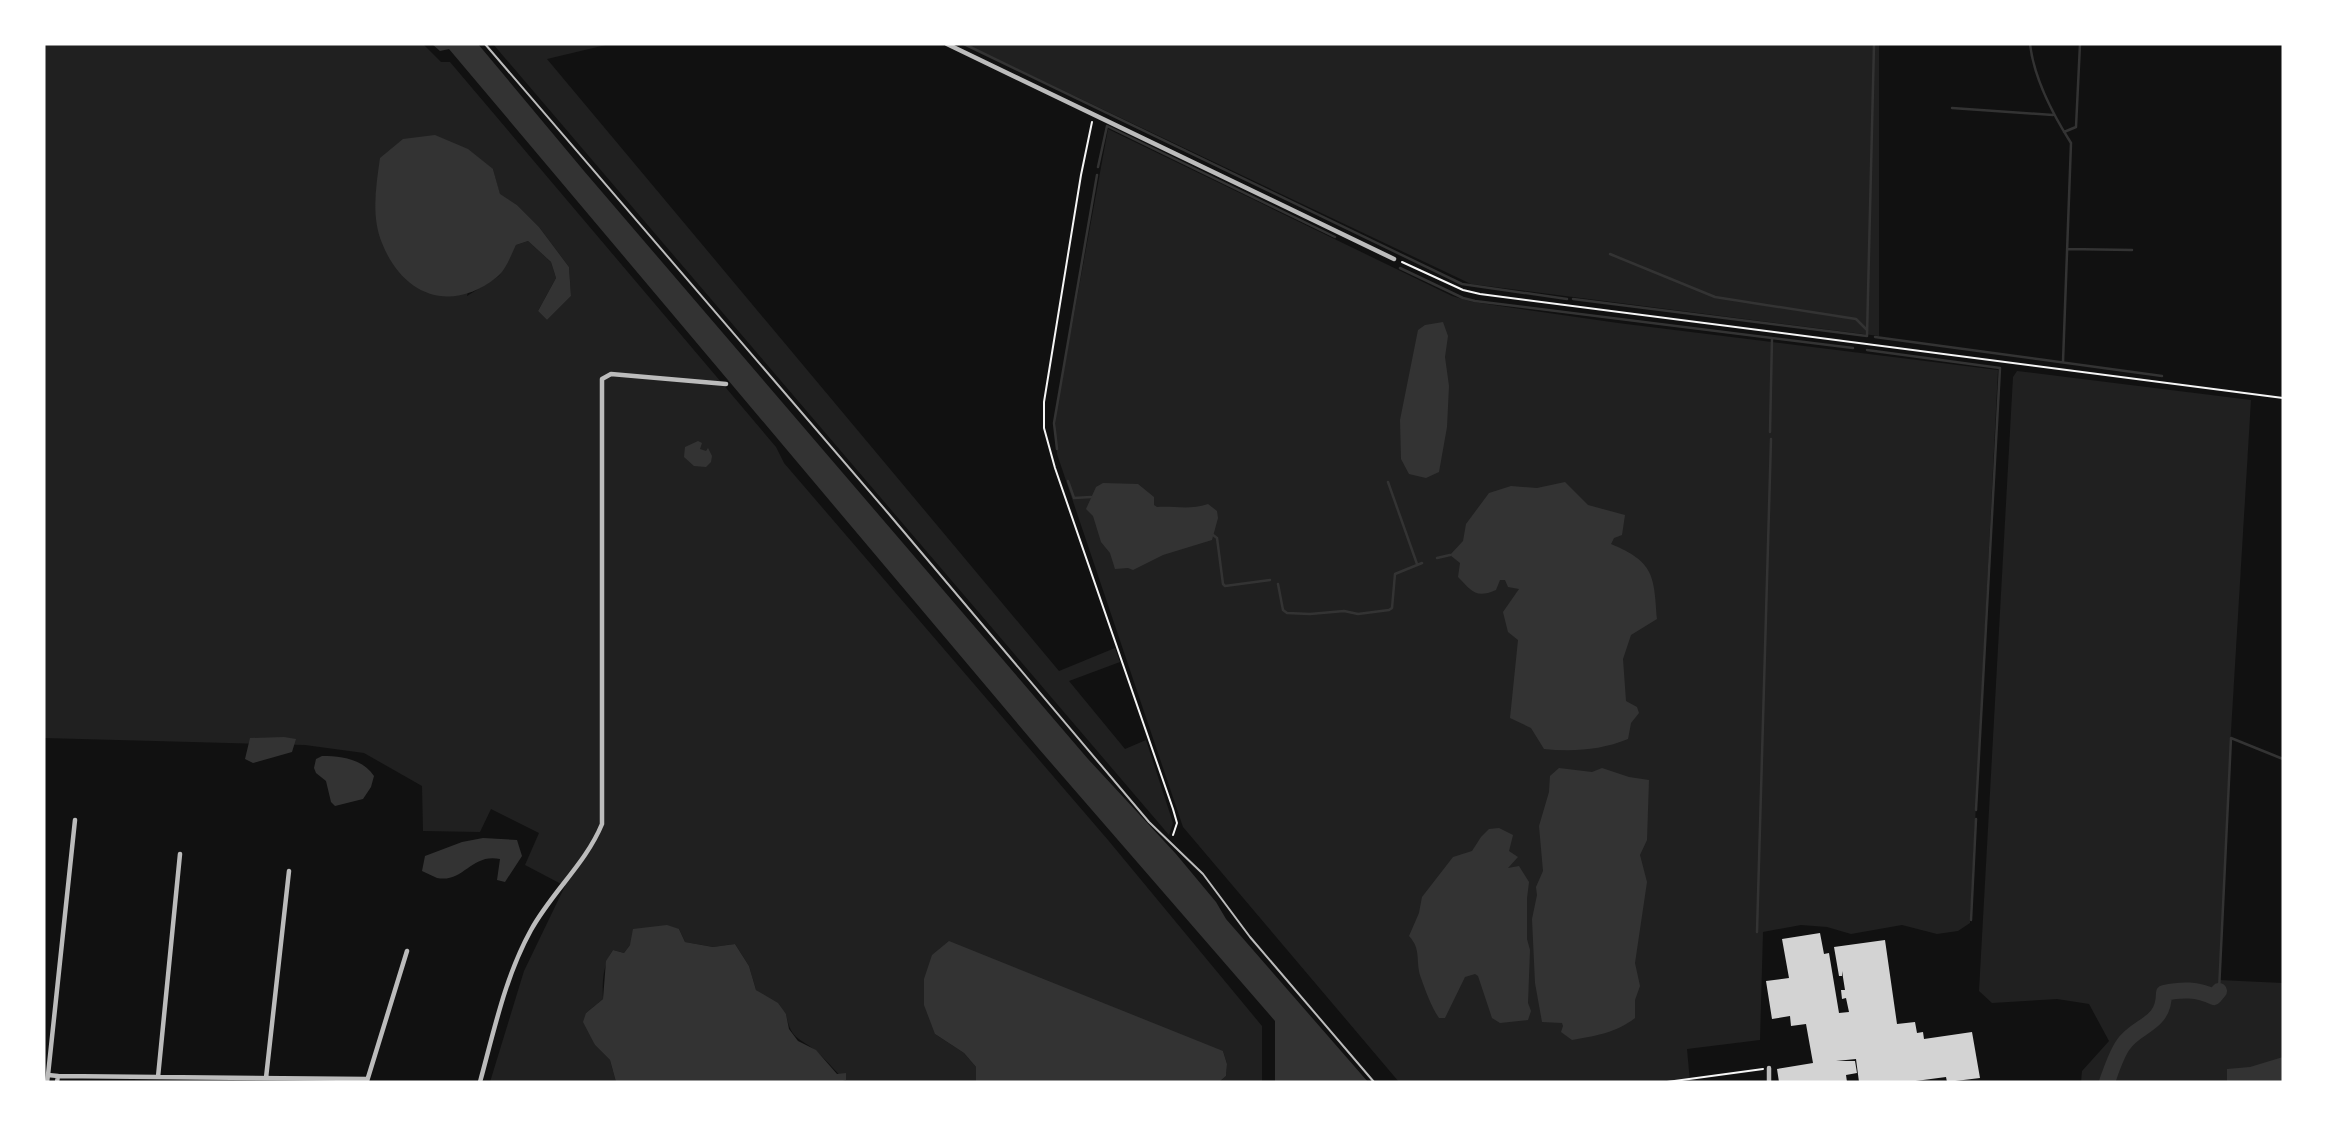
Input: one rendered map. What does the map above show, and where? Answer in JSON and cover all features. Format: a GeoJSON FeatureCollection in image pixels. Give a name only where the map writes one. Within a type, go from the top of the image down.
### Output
{"type":"FeatureCollection","features":[{"type":"Feature","properties":{"kind":"street"},"geometry":{"type":"LineString","coordinates":[[947,44],[1394,259]]}},
{"type":"Feature","properties":{"kind":"street"},"geometry":{"type":"LineString","coordinates":[[480,1082],[510,976],[531,931],[593,847],[602,824],[602,379],[611,374],[726,384]]}},
{"type":"Feature","properties":{"kind":"street"},"geometry":{"type":"LineString","coordinates":[[47,1082],[75,820]]}},
{"type":"Feature","properties":{"kind":"street"},"geometry":{"type":"LineString","coordinates":[[158,1077],[180,854]]}},
{"type":"Feature","properties":{"kind":"street"},"geometry":{"type":"LineString","coordinates":[[266,1078],[289,872]]}},
{"type":"Feature","properties":{"kind":"street"},"geometry":{"type":"LineString","coordinates":[[48,1075],[58,1079],[158,1077],[367,1081],[407,951]]}},
{"type":"Feature","properties":{"kind":"street"},"geometry":{"type":"LineString","coordinates":[[1769,1068],[1769,1082]]}},
{"type":"Feature","properties":{"kind":"lane"},"geometry":{"type":"LineString","coordinates":[[485,44],[879,502],[1149,822],[1203,874],[1250,937],[1374,1082]]}},
{"type":"Feature","properties":{"kind":"path"},"geometry":{"type":"LineString","coordinates":[[1094,114],[1081,175],[1044,402],[1044,428],[1055,468],[1177,823],[1169,842]]}},
{"type":"Feature","properties":{"kind":"path"},"geometry":{"type":"LineString","coordinates":[[1394,259],[1462,290],[1480,294],[2283,398]]}},
{"type":"Feature","properties":{"kind":"path"},"geometry":{"type":"LineString","coordinates":[[1667,1082],[1769,1068]]}},
{"type":"Feature","properties":{"kind":"shaded area"},"geometry":{"type":"Polygon","coordinates":[[[44,44],[423,44],[441,62],[450,62],[776,447],[784,463],[1108,840],[1262,1026],[1262,1082],[1219,1082],[1226,1076],[1227,1064],[1223,1051],[935,1034],[964,1053],[976,1067],[976,1082],[840,1082],[846,1080],[821,1055],[797,1038],[786,1014],[756,990],[749,966],[735,944],[713,947],[685,942],[679,929],[630,945],[624,953],[613,950],[607,961],[603,999],[586,1013],[595,1045],[610,1060],[616,1082],[490,1082],[524,971],[565,886],[525,865],[539,833],[491,809],[480,832],[423,831],[422,786],[364,753],[305,745],[44,738],[44,44]],[[493,169],[467,296],[499,276],[516,245],[528,241],[551,262],[556,278],[538,311],[547,320],[571,296],[569,267],[539,227],[517,205],[500,195],[493,169]]]}},
{"type":"Feature","properties":{"kind":"shaded area"},"geometry":{"type":"Polygon","coordinates":[[[432,44],[478,44],[1088,759],[1176,854],[1216,902],[1226,919],[1368,1082],[1275,1082],[1275,1021],[1039,749],[449,49],[440,51],[432,44]]]}},
{"type":"Feature","properties":{"kind":"shaded area"},"geometry":{"type":"Polygon","coordinates":[[[493,44],[610,44],[547,59],[1059,671],[1115,648],[1120,662],[1069,681],[1125,749],[1146,740],[1173,823],[1169,835],[493,44]]]}},
{"type":"Feature","properties":{"kind":"shaded area"},"geometry":{"type":"Polygon","coordinates":[[[965,44],[1879,44],[1879,336],[1471,284],[965,44]]]}},
{"type":"Feature","properties":{"kind":"shaded area"},"geometry":{"type":"Polygon","coordinates":[[[1108,129],[1452,296],[1473,302],[1618,323],[1998,370],[1970,923],[1958,931],[1937,934],[1902,925],[1851,934],[1827,927],[1801,925],[1763,932],[1760,1040],[1687,1049],[1690,1082],[1399,1082],[1183,827],[1057,454],[1055,418],[1108,129]]]}},
{"type":"Feature","properties":{"kind":"shaded area"},"geometry":{"type":"Polygon","coordinates":[[[435,135],[468,149],[493,169],[500,194],[517,205],[539,227],[569,267],[571,296],[547,320],[538,311],[556,278],[551,262],[528,241],[516,245],[506,266],[497,277],[463,295],[430,294],[415,287],[391,261],[376,223],[375,201],[380,158],[403,139],[435,135]]]}},
{"type":"Feature","properties":{"kind":"shaded area"},"geometry":{"type":"Polygon","coordinates":[[[1443,322],[1448,336],[1445,357],[1449,386],[1447,427],[1439,472],[1426,478],[1409,474],[1401,459],[1400,420],[1418,330],[1425,325],[1443,322]]]}},
{"type":"Feature","properties":{"kind":"shaded area"},"geometry":{"type":"Polygon","coordinates":[[[2017,371],[2251,400],[2219,980],[2283,983],[2283,1082],[2081,1082],[2082,1071],[2109,1041],[2089,1004],[2057,999],[1992,1003],[1979,991],[2013,377],[2017,371]]]}},
{"type":"Feature","properties":{"kind":"shaded area"},"geometry":{"type":"Polygon","coordinates":[[[698,441],[702,443],[700,449],[706,451],[708,448],[712,456],[706,467],[694,466],[684,457],[685,447],[698,441]]]}},
{"type":"Feature","properties":{"kind":"shaded area"},"geometry":{"type":"Polygon","coordinates":[[[1565,482],[1588,505],[1625,515],[1622,535],[1614,538],[1611,544],[1636,557],[1649,572],[1655,591],[1657,619],[1631,635],[1623,659],[1626,701],[1637,707],[1639,713],[1631,723],[1628,739],[1608,746],[1576,750],[1544,749],[1531,728],[1510,718],[1518,640],[1508,632],[1503,612],[1519,589],[1508,587],[1505,580],[1500,580],[1496,590],[1478,594],[1458,577],[1460,563],[1450,555],[1463,541],[1466,524],[1489,493],[1511,486],[1537,488],[1565,482]]]}},
{"type":"Feature","properties":{"kind":"shaded area"},"geometry":{"type":"Polygon","coordinates":[[[1103,483],[1138,484],[1154,497],[1154,505],[1157,507],[1208,504],[1217,511],[1218,518],[1212,540],[1163,555],[1133,570],[1115,569],[1110,553],[1101,542],[1093,516],[1086,509],[1096,487],[1103,483]]]}},
{"type":"Feature","properties":{"kind":"shaded area"},"geometry":{"type":"Polygon","coordinates":[[[250,738],[296,739],[292,752],[253,763],[245,759],[250,738]]]}},
{"type":"Feature","properties":{"kind":"shaded area"},"geometry":{"type":"Polygon","coordinates":[[[322,756],[358,762],[369,770],[374,776],[363,799],[335,806],[331,802],[326,781],[314,768],[316,759],[322,756]]]}},
{"type":"Feature","properties":{"kind":"shaded area"},"geometry":{"type":"Polygon","coordinates":[[[1559,768],[1592,772],[1602,768],[1649,780],[1647,840],[1640,855],[1647,882],[1635,963],[1640,986],[1635,1000],[1635,1018],[1613,1030],[1572,1040],[1561,1032],[1562,1023],[1542,1022],[1535,983],[1532,919],[1536,887],[1543,871],[1539,826],[1549,792],[1550,776],[1559,768]]]}},
{"type":"Feature","properties":{"kind":"shaded area"},"geometry":{"type":"Polygon","coordinates":[[[1499,828],[1513,835],[1509,851],[1518,857],[1508,868],[1519,866],[1529,882],[1527,939],[1530,950],[1528,1003],[1531,1011],[1528,1020],[1500,1023],[1492,1018],[1475,974],[1465,977],[1445,1018],[1439,1018],[1419,972],[1416,946],[1409,936],[1419,913],[1422,897],[1453,857],[1472,851],[1489,829],[1499,828]]]}},
{"type":"Feature","properties":{"kind":"shaded area"},"geometry":{"type":"Polygon","coordinates":[[[483,838],[517,840],[522,856],[505,882],[497,880],[500,859],[482,860],[461,873],[446,878],[437,878],[422,871],[425,856],[462,842],[483,838]]]}},
{"type":"Feature","properties":{"kind":"shaded area"},"geometry":{"type":"Polygon","coordinates":[[[667,925],[679,929],[685,942],[713,947],[735,944],[749,966],[756,990],[778,1003],[786,1014],[789,1029],[798,1041],[816,1050],[837,1074],[846,1073],[846,1080],[616,1082],[610,1060],[595,1045],[583,1022],[586,1013],[603,999],[606,961],[613,950],[624,953],[630,945],[633,929],[667,925]]]}},
{"type":"Feature","properties":{"kind":"shaded area"},"geometry":{"type":"Polygon","coordinates":[[[949,941],[1223,1051],[1227,1064],[1226,1076],[1219,1082],[976,1082],[976,1067],[964,1053],[935,1034],[924,1005],[924,979],[932,955],[949,941]]]}},
{"type":"Feature","properties":{"kind":"shaded area"},"geometry":{"type":"Polygon","coordinates":[[[2283,1057],[2283,1082],[2227,1082],[2227,1069],[2250,1067],[2283,1057]]]}},
{"type":"Feature","properties":{"kind":"building"},"geometry":{"type":"Polygon","coordinates":[[[1820,933],[1824,954],[1829,953],[1839,1013],[1849,1012],[1846,998],[1842,999],[1841,990],[1845,990],[1842,971],[1842,976],[1839,976],[1834,947],[1885,940],[1897,1024],[1915,1022],[1917,1033],[1923,1032],[1924,1039],[1972,1032],[1980,1078],[1947,1082],[1946,1077],[1908,1082],[1859,1082],[1856,1059],[1836,1061],[1855,1061],[1857,1073],[1846,1075],[1847,1082],[1779,1082],[1777,1069],[1813,1063],[1806,1024],[1791,1026],[1790,1016],[1772,1019],[1766,981],[1789,978],[1782,939],[1820,933]]]}},
{"type":"Feature","properties":{"kind":"waterway"},"geometry":{"type":"LineString","coordinates":[[964,44],[1462,284],[1567,299]]}},
{"type":"Feature","properties":{"kind":"waterway"},"geometry":{"type":"LineString","coordinates":[[1573,299],[1867,336],[1874,44]]}},
{"type":"Feature","properties":{"kind":"waterway"},"geometry":{"type":"LineString","coordinates":[[2030,44],[2035,70],[2045,95],[2071,143],[2063,362]]}},
{"type":"Feature","properties":{"kind":"waterway"},"geometry":{"type":"LineString","coordinates":[[2064,132],[2076,127],[2080,44]]}},
{"type":"Feature","properties":{"kind":"waterway"},"geometry":{"type":"LineString","coordinates":[[1952,108],[2053,115]]}},
{"type":"Feature","properties":{"kind":"waterway"},"geometry":{"type":"LineString","coordinates":[[1098,167],[1107,126],[1335,237]]}},
{"type":"Feature","properties":{"kind":"waterway"},"geometry":{"type":"LineString","coordinates":[[1057,449],[1054,423],[1097,175]]}},
{"type":"Feature","properties":{"kind":"waterway"},"geometry":{"type":"LineString","coordinates":[[2067,249],[2132,250]]}},
{"type":"Feature","properties":{"kind":"waterway"},"geometry":{"type":"LineString","coordinates":[[1610,254],[1715,297],[1856,319],[1867,330]]}},
{"type":"Feature","properties":{"kind":"waterway"},"geometry":{"type":"LineString","coordinates":[[1400,268],[1475,301],[1853,348]]}},
{"type":"Feature","properties":{"kind":"waterway"},"geometry":{"type":"LineString","coordinates":[[1875,337],[2162,376]]}},
{"type":"Feature","properties":{"kind":"waterway"},"geometry":{"type":"LineString","coordinates":[[1770,432],[1772,338]]}},
{"type":"Feature","properties":{"kind":"waterway"},"geometry":{"type":"LineString","coordinates":[[1867,350],[2000,368],[1976,810]]}},
{"type":"Feature","properties":{"kind":"waterway"},"geometry":{"type":"LineString","coordinates":[[1757,932],[1771,439]]}},
{"type":"Feature","properties":{"kind":"waterway"},"geometry":{"type":"LineString","coordinates":[[1068,481],[1074,498],[1091,497]]}},
{"type":"Feature","properties":{"kind":"waterway"},"geometry":{"type":"LineString","coordinates":[[1388,482],[1417,564]]}},
{"type":"Feature","properties":{"kind":"waterway"},"geometry":{"type":"LineString","coordinates":[[1213,535],[1217,538],[1225,586],[1270,580]]}},
{"type":"Feature","properties":{"kind":"waterway"},"geometry":{"type":"LineString","coordinates":[[1437,558],[1450,555]]}},
{"type":"Feature","properties":{"kind":"waterway"},"geometry":{"type":"LineString","coordinates":[[1278,584],[1283,610],[1287,613],[1344,611],[1358,614],[1389,610],[1392,608],[1395,574],[1422,563]]}},
{"type":"Feature","properties":{"kind":"waterway"},"geometry":{"type":"LineString","coordinates":[[2219,991],[2231,738],[2283,759]]}},
{"type":"Feature","properties":{"kind":"waterway"},"geometry":{"type":"LineString","coordinates":[[1971,920],[1976,819]]}},
{"type":"Feature","properties":{"kind":"waterway"},"geometry":{"type":"LineString","coordinates":[[2107,1082],[2123,1045],[2160,1012],[2164,993],[2189,990],[2214,997],[2219,991]]}}]}
